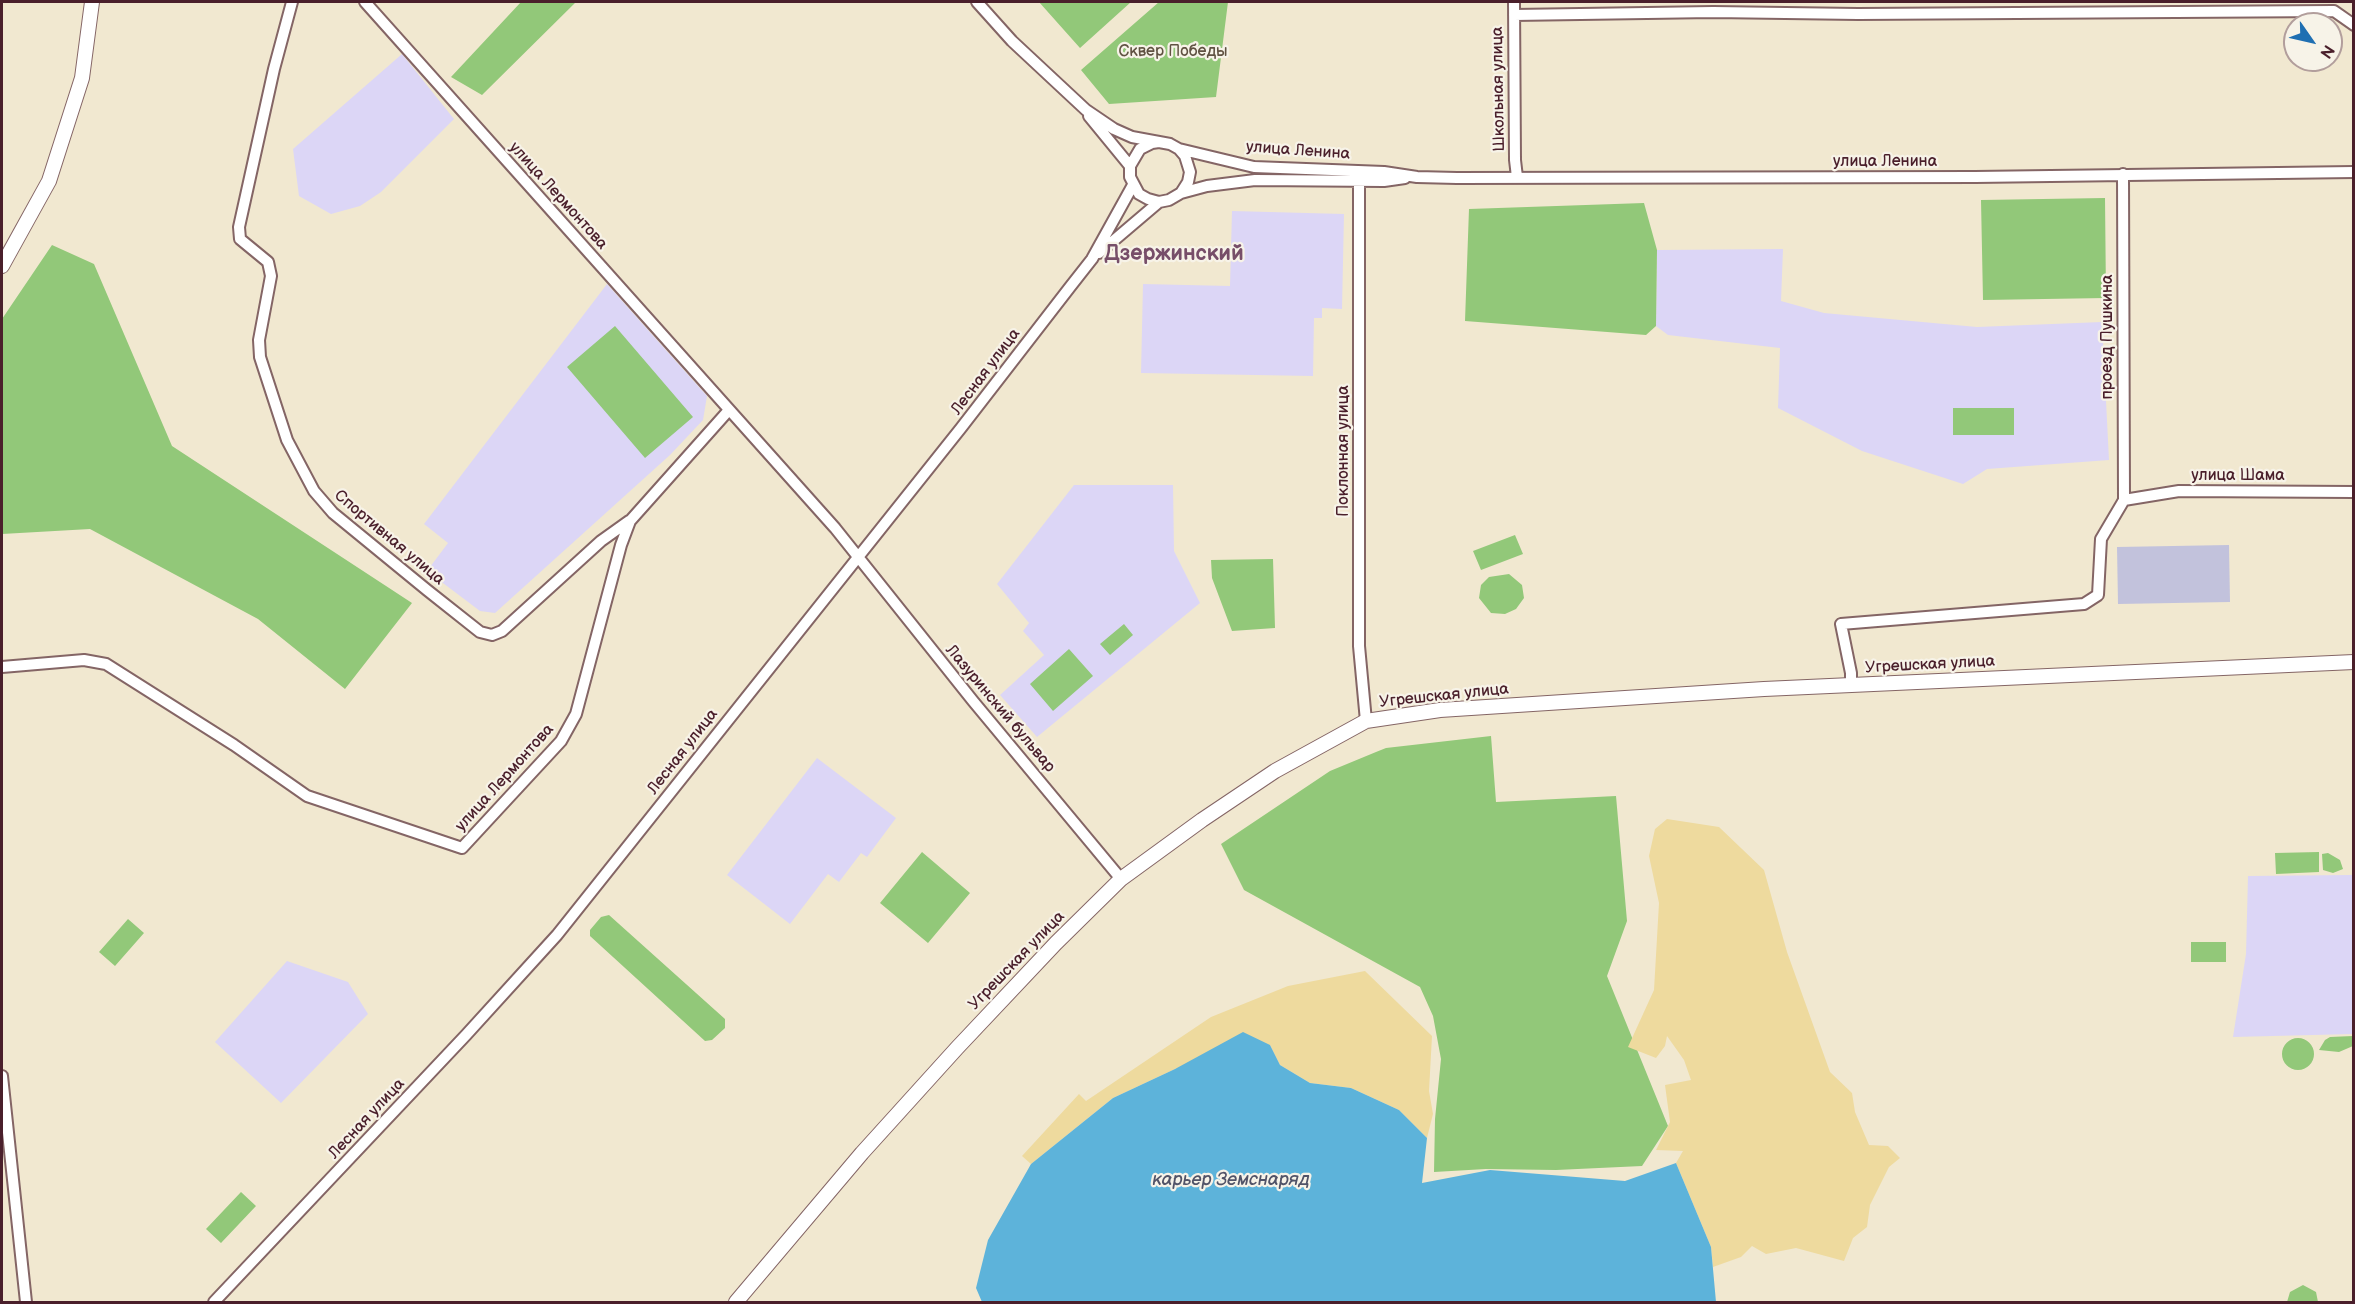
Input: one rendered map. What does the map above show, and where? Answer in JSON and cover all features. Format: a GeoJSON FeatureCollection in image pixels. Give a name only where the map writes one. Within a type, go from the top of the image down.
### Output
{"type":"FeatureCollection","features":[{"type":"Feature","properties":{"kind":"main road"},"geometry":{"type":"LineString","coordinates":[[2,266],[49,181],[82,78],[92,2]]}},
{"type":"Feature","properties":{"kind":"main road","name":"Угрешская улица"},"geometry":{"type":"LineString","coordinates":[[736,1302],[862,1153],[953,1052],[1056,943],[1121,879],[1275,771],[1366,721],[1440,710],[1764,689],[2354,662]]}},
{"type":"Feature","properties":{"kind":"street","name":"Спортивная улица"},"geometry":{"type":"LineString","coordinates":[[292,2],[276,58],[239,227],[240,239],[268,262],[271,276],[260,340],[260,357],[287,440],[314,491],[333,513],[427,590],[480,632],[492,635],[502,631],[601,541],[630,521]]}},
{"type":"Feature","properties":{"kind":"street","name":"улица Лермонтова"},"geometry":{"type":"LineString","coordinates":[[365,2],[835,528],[857,557]]}},
{"type":"Feature","properties":{"kind":"street","name":"улица Ленина"},"geometry":{"type":"LineString","coordinates":[[977,2],[1012,41],[1086,110],[1130,166],[1133,185]]}},
{"type":"Feature","properties":{"kind":"street","name":"Школьная улица"},"geometry":{"type":"LineString","coordinates":[[1514,2],[1517,177]]}},
{"type":"Feature","properties":{"kind":"street"},"geometry":{"type":"LineString","coordinates":[[1857,2],[1858,14]]}},
{"type":"Feature","properties":{"kind":"street"},"geometry":{"type":"LineString","coordinates":[[2206,2],[2216,12]]}},
{"type":"Feature","properties":{"kind":"street"},"geometry":{"type":"LineString","coordinates":[[1514,15],[1713,12],[1858,14],[2334,11],[2354,26]]}},
{"type":"Feature","properties":{"kind":"street","name":"улица Ленина"},"geometry":{"type":"LineString","coordinates":[[1086,110],[1123,133],[1254,166],[1384,171],[1417,177]]}},
{"type":"Feature","properties":{"kind":"street"},"geometry":{"type":"LineString","coordinates":[[1130,166],[1140,149],[1152,143],[1162,142]]}},
{"type":"Feature","properties":{"kind":"street"},"geometry":{"type":"LineString","coordinates":[[1179,148],[1185,156],[1190,172],[1188,182],[1181,193]]}},
{"type":"Feature","properties":{"kind":"street","name":"улица Ленина"},"geometry":{"type":"LineString","coordinates":[[1092,259],[1159,202],[1208,186],[1255,180],[1384,181],[1417,177],[1975,177],[2354,172]]}},
{"type":"Feature","properties":{"kind":"street","name":"проезд Пушкина"},"geometry":{"type":"LineString","coordinates":[[2123,174],[2124,500]]}},
{"type":"Feature","properties":{"kind":"street","name":"Поклонная улица"},"geometry":{"type":"LineString","coordinates":[[1359,181],[1359,646],[1366,721]]}},
{"type":"Feature","properties":{"kind":"street"},"geometry":{"type":"LineString","coordinates":[[1133,185],[1139,194],[1159,202]]}},
{"type":"Feature","properties":{"kind":"street","name":"Лесная улица"},"geometry":{"type":"LineString","coordinates":[[214,1302],[557,935],[962,428],[1092,259],[1133,185]]}},
{"type":"Feature","properties":{"kind":"street","name":"улица Лермонтова"},"geometry":{"type":"LineString","coordinates":[[2,667],[84,660],[106,664],[234,745],[307,796],[462,848],[561,741],[576,714],[621,545],[630,521],[729,410]]}},
{"type":"Feature","properties":{"kind":"street","name":"улица Шама"},"geometry":{"type":"LineString","coordinates":[[2124,500],[2180,491],[2354,492]]}},
{"type":"Feature","properties":{"kind":"street"},"geometry":{"type":"LineString","coordinates":[[1851,685],[1851,673],[1841,624],[2084,604],[2098,595],[2101,539],[2124,500]]}},
{"type":"Feature","properties":{"kind":"street","name":"Лазуринский бульвар"},"geometry":{"type":"LineString","coordinates":[[857,557],[1121,879]]}},
{"type":"Feature","properties":{"kind":"street"},"geometry":{"type":"LineString","coordinates":[[2,1076],[26,1302]]}},
{"type":"Feature","properties":{"kind":"shaded area"},"geometry":{"type":"Polygon","coordinates":[[[402,54],[454,119],[381,192],[360,206],[331,214],[299,196],[293,149],[402,54]]]}},
{"type":"Feature","properties":{"kind":"shaded area"},"geometry":{"type":"Polygon","coordinates":[[[1232,211],[1344,214],[1342,309],[1322,308],[1322,318],[1314,318],[1313,376],[1141,373],[1143,284],[1230,286],[1232,211]]]}},
{"type":"Feature","properties":{"kind":"shaded area"},"geometry":{"type":"Polygon","coordinates":[[[1783,249],[1781,301],[1824,313],[1977,327],[2102,322],[2109,460],[1987,469],[1963,484],[1862,451],[1778,408],[1780,348],[1668,335],[1656,326],[1657,250],[1783,249]]]}},
{"type":"Feature","properties":{"kind":"shaded area"},"geometry":{"type":"Polygon","coordinates":[[[607,284],[707,396],[703,420],[670,455],[495,613],[480,611],[427,571],[448,543],[424,524],[607,284]]]}},
{"type":"Feature","properties":{"kind":"shaded area"},"geometry":{"type":"Polygon","coordinates":[[[1074,485],[1173,485],[1174,551],[1200,603],[1037,737],[1000,695],[1044,655],[1023,631],[1029,623],[997,584],[1074,485]]]}},
{"type":"Feature","properties":{"kind":"shaded area"},"geometry":{"type":"Polygon","coordinates":[[[2229,545],[2230,602],[2118,604],[2117,547],[2229,545]]]}},
{"type":"Feature","properties":{"kind":"shaded area"},"geometry":{"type":"Polygon","coordinates":[[[817,758],[896,818],[867,857],[861,853],[839,882],[828,874],[790,924],[727,875],[817,758]]]}},
{"type":"Feature","properties":{"kind":"shaded area"},"geometry":{"type":"Polygon","coordinates":[[[2352,875],[2353,1034],[2233,1037],[2246,954],[2248,876],[2352,875]]]}},
{"type":"Feature","properties":{"kind":"shaded area"},"geometry":{"type":"Polygon","coordinates":[[[287,961],[348,982],[368,1014],[281,1103],[215,1042],[287,961]]]}},
{"type":"Feature","properties":{"kind":"green space"},"geometry":{"type":"Polygon","coordinates":[[[521,2],[576,2],[482,95],[451,77],[521,2]]]}},
{"type":"Feature","properties":{"kind":"green space"},"geometry":{"type":"Polygon","coordinates":[[[1039,2],[1131,2],[1080,48],[1039,2]]]}},
{"type":"Feature","properties":{"kind":"green space","name":"Сквер Победы"},"geometry":{"type":"Polygon","coordinates":[[[1159,2],[1228,2],[1216,97],[1109,104],[1081,70],[1159,2]]]}},
{"type":"Feature","properties":{"kind":"green space"},"geometry":{"type":"Polygon","coordinates":[[[2105,198],[2106,298],[1983,300],[1981,200],[2105,198]]]}},
{"type":"Feature","properties":{"kind":"green space"},"geometry":{"type":"Polygon","coordinates":[[[1644,203],[1657,250],[1656,326],[1646,335],[1465,321],[1469,209],[1644,203]]]}},
{"type":"Feature","properties":{"kind":"green space"},"geometry":{"type":"Polygon","coordinates":[[[52,245],[94,264],[172,446],[412,603],[345,689],[258,619],[90,529],[2,534],[2,319],[52,245]]]}},
{"type":"Feature","properties":{"kind":"green space"},"geometry":{"type":"Polygon","coordinates":[[[615,326],[693,417],[645,458],[567,367],[615,326]]]}},
{"type":"Feature","properties":{"kind":"green space"},"geometry":{"type":"Polygon","coordinates":[[[1953,408],[2014,408],[2014,435],[1953,435],[1953,408]]]}},
{"type":"Feature","properties":{"kind":"green space"},"geometry":{"type":"Polygon","coordinates":[[[1515,535],[1523,554],[1481,570],[1473,551],[1515,535]]]}},
{"type":"Feature","properties":{"kind":"green space"},"geometry":{"type":"Polygon","coordinates":[[[1273,559],[1275,628],[1232,631],[1212,578],[1211,560],[1273,559]]]}},
{"type":"Feature","properties":{"kind":"green space"},"geometry":{"type":"Polygon","coordinates":[[[1509,574],[1522,585],[1524,598],[1516,609],[1505,614],[1491,613],[1479,598],[1481,585],[1489,577],[1509,574]]]}},
{"type":"Feature","properties":{"kind":"green space"},"geometry":{"type":"Polygon","coordinates":[[[1124,624],[1133,635],[1110,655],[1100,644],[1124,624]]]}},
{"type":"Feature","properties":{"kind":"green space"},"geometry":{"type":"Polygon","coordinates":[[[1069,649],[1093,676],[1053,711],[1030,684],[1069,649]]]}},
{"type":"Feature","properties":{"kind":"green space"},"geometry":{"type":"Polygon","coordinates":[[[1491,736],[1496,802],[1616,796],[1627,921],[1607,976],[1668,1126],[1642,1166],[1434,1172],[1435,1119],[1441,1059],[1433,1016],[1420,987],[1244,890],[1221,844],[1330,771],[1386,748],[1491,736]]]}},
{"type":"Feature","properties":{"kind":"green space"},"geometry":{"type":"Polygon","coordinates":[[[922,852],[970,893],[928,943],[880,903],[922,852]]]}},
{"type":"Feature","properties":{"kind":"green space"},"geometry":{"type":"Polygon","coordinates":[[[2319,852],[2319,872],[2276,874],[2275,853],[2319,852]]]}},
{"type":"Feature","properties":{"kind":"green space"},"geometry":{"type":"Polygon","coordinates":[[[2328,853],[2340,860],[2343,869],[2333,873],[2323,870],[2322,854],[2328,853]]]}},
{"type":"Feature","properties":{"kind":"green space"},"geometry":{"type":"Polygon","coordinates":[[[609,915],[725,1019],[725,1028],[712,1040],[705,1041],[590,936],[590,930],[601,917],[609,915]]]}},
{"type":"Feature","properties":{"kind":"green space"},"geometry":{"type":"Polygon","coordinates":[[[128,919],[144,933],[115,966],[99,952],[128,919]]]}},
{"type":"Feature","properties":{"kind":"green space"},"geometry":{"type":"Polygon","coordinates":[[[2191,942],[2226,942],[2226,962],[2191,962],[2191,942]]]}},
{"type":"Feature","properties":{"kind":"green space"},"geometry":{"type":"Polygon","coordinates":[[[2353,1036],[2353,1046],[2339,1052],[2319,1050],[2325,1040],[2330,1037],[2353,1036]]]}},
{"type":"Feature","properties":{"kind":"green space"},"geometry":{"type":"Polygon","coordinates":[[[2298,1038],[2309,1043],[2314,1054],[2309,1065],[2298,1070],[2287,1065],[2282,1054],[2287,1043],[2298,1038]]]}},
{"type":"Feature","properties":{"kind":"green space"},"geometry":{"type":"Polygon","coordinates":[[[241,1192],[256,1206],[221,1243],[206,1229],[241,1192]]]}},
{"type":"Feature","properties":{"kind":"green space"},"geometry":{"type":"Polygon","coordinates":[[[2303,1285],[2316,1292],[2318,1302],[2287,1302],[2290,1292],[2303,1285]]]}},
{"type":"Feature","properties":{"kind":"sand"},"geometry":{"type":"Polygon","coordinates":[[[1667,819],[1719,827],[1764,870],[1787,952],[1830,1072],[1852,1093],[1855,1112],[1869,1145],[1888,1146],[1900,1158],[1889,1167],[1870,1205],[1867,1227],[1853,1238],[1844,1261],[1796,1248],[1766,1254],[1752,1246],[1741,1257],[1713,1267],[1711,1247],[1676,1163],[1683,1151],[1656,1150],[1670,1122],[1665,1085],[1691,1080],[1684,1060],[1667,1036],[1665,1046],[1656,1058],[1628,1047],[1654,990],[1659,903],[1649,856],[1655,829],[1667,819]]]}},
{"type":"Feature","properties":{"kind":"sand"},"geometry":{"type":"Polygon","coordinates":[[[1365,971],[1432,1036],[1429,1091],[1433,1114],[1427,1138],[1399,1110],[1351,1088],[1310,1083],[1280,1065],[1270,1045],[1175,1069],[1113,1098],[1031,1164],[1022,1156],[1079,1094],[1086,1101],[1211,1017],[1288,986],[1365,971]]]}},
{"type":"Feature","properties":{"kind":"water","name":"карьер Земснаряд"},"geometry":{"type":"Polygon","coordinates":[[[1243,1032],[1270,1045],[1280,1065],[1310,1083],[1351,1088],[1399,1110],[1427,1138],[1422,1183],[1490,1170],[1625,1181],[1676,1163],[1711,1247],[1716,1302],[982,1302],[976,1288],[988,1240],[1031,1164],[1113,1098],[1175,1069],[1243,1032]]]}},
{"type":"Feature","properties":{"kind":"district","name":"Дзержинский"},"geometry":{"type":"Point","coordinates":[1174,254]}}]}
